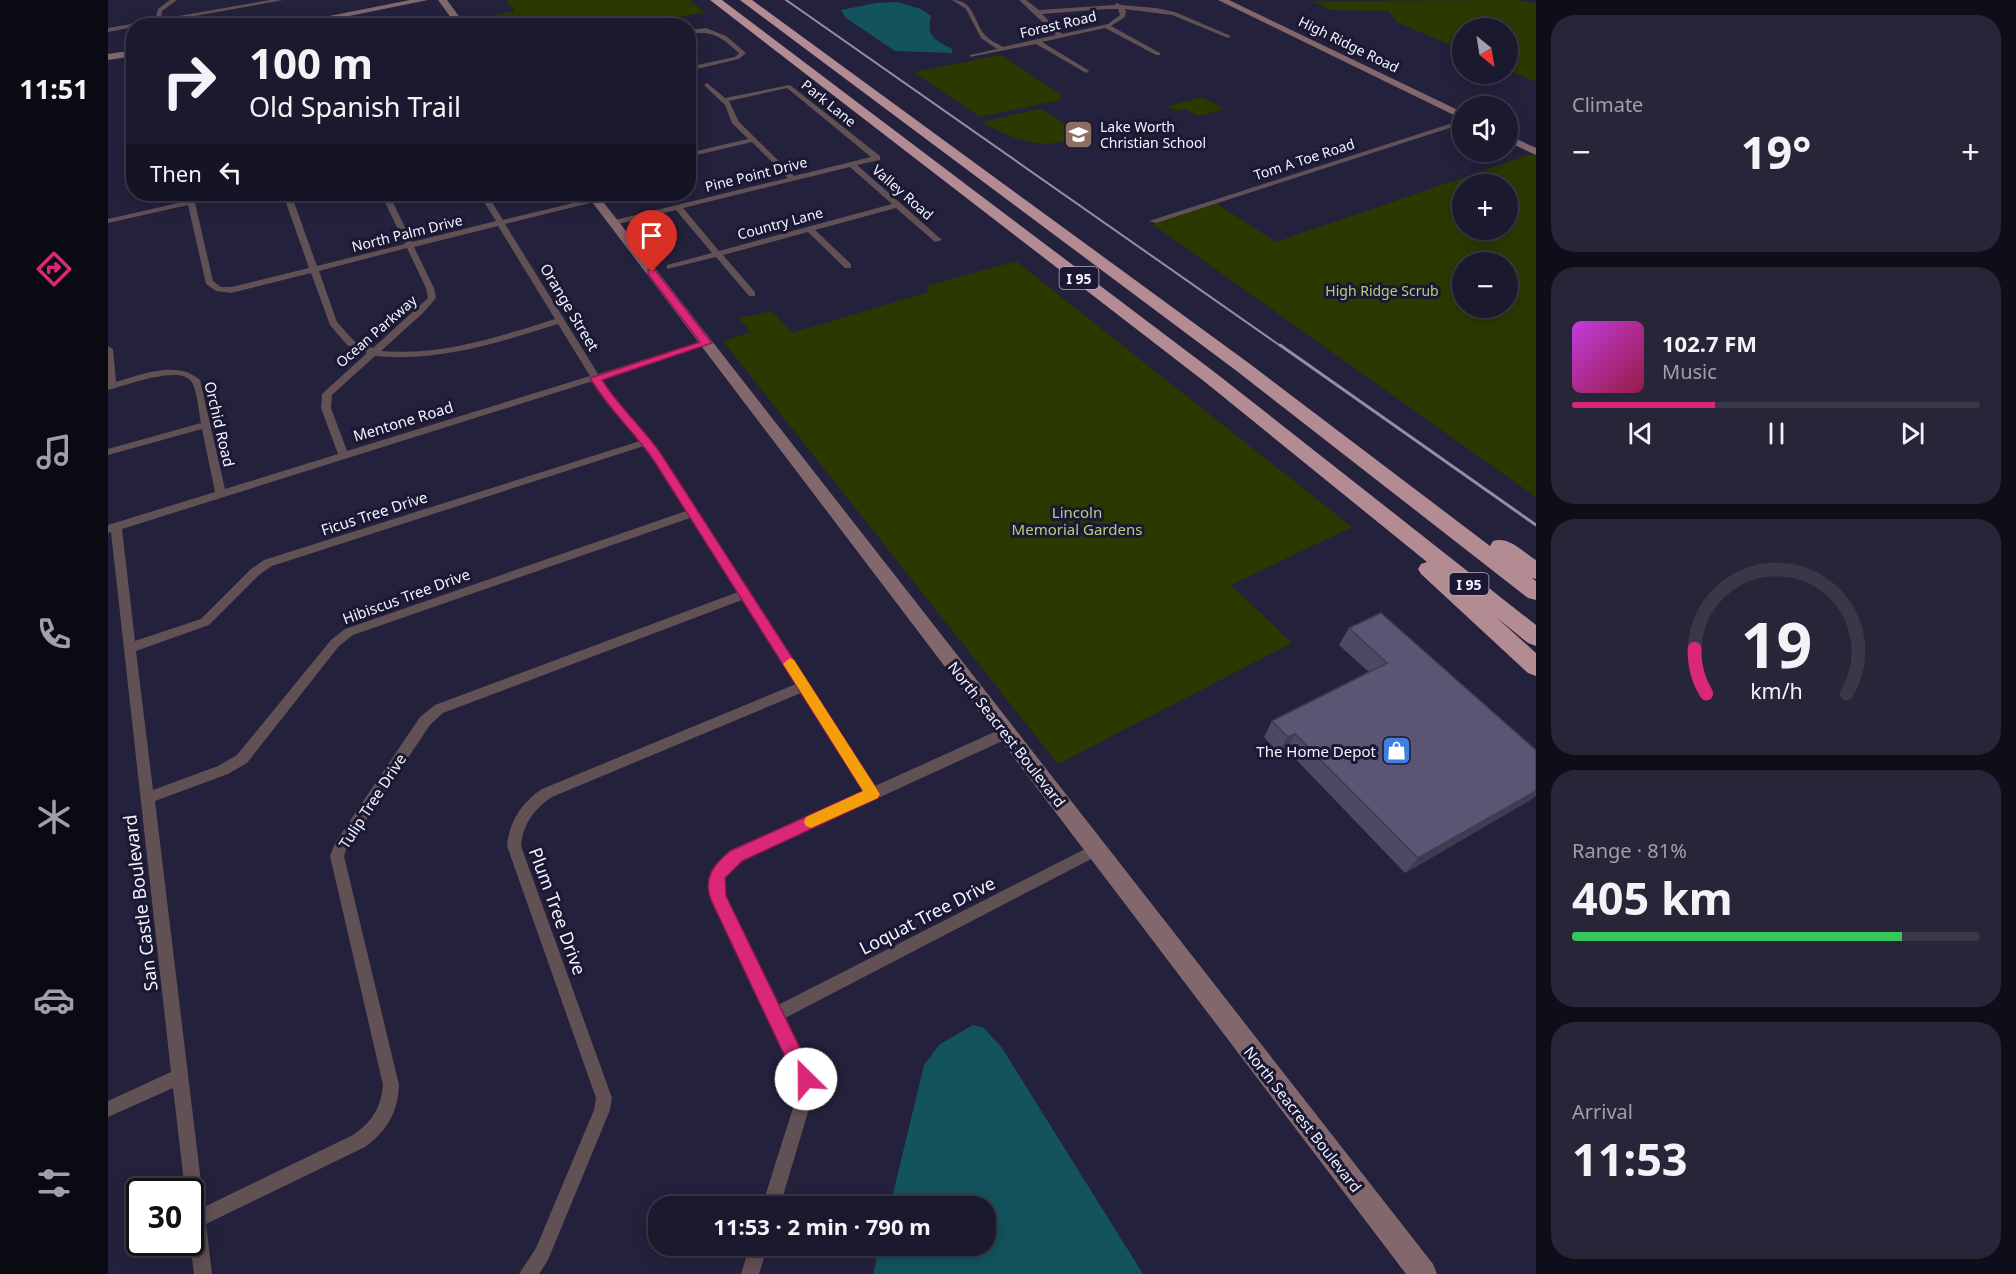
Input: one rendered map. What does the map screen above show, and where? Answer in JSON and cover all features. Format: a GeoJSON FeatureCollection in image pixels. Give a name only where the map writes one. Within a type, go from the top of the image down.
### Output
{"type":"FeatureCollection","features":[{"type":"Feature","properties":{"kind":"highway","name":"I 95"},"geometry":{"type":"LineString","coordinates":[[715,0],[1211,378],[1536,638]]}},
{"type":"Feature","properties":{"kind":"highway","name":"I 95"},"geometry":{"type":"LineString","coordinates":[[745,0],[1390,478],[1536,592]]}},
{"type":"Feature","properties":{"kind":"highway"},"geometry":{"type":"LineString","coordinates":[[1390,478],[1443,505],[1536,571]]}},
{"type":"Feature","properties":{"kind":"highway"},"geometry":{"type":"LineString","coordinates":[[1403,530],[1425,566],[1536,668]]}},
{"type":"Feature","properties":{"kind":"street"},"geometry":{"type":"LineString","coordinates":[[154,18],[152,11],[166,0]]}},
{"type":"Feature","properties":{"kind":"street"},"geometry":{"type":"LineString","coordinates":[[157,18],[159,10],[174,0]]}},
{"type":"Feature","properties":{"kind":"street"},"geometry":{"type":"LineString","coordinates":[[186,18],[280,0]]}},
{"type":"Feature","properties":{"kind":"street"},"geometry":{"type":"LineString","coordinates":[[326,18],[424,0]]}},
{"type":"Feature","properties":{"kind":"street"},"geometry":{"type":"LineString","coordinates":[[442,0],[456,18]]}},
{"type":"Feature","properties":{"kind":"street"},"geometry":{"type":"LineString","coordinates":[[955,0],[968,8],[983,38],[1002,49]]}},
{"type":"Feature","properties":{"kind":"street"},"geometry":{"type":"LineString","coordinates":[[1022,0],[1039,12],[1046,24],[1061,36]]}},
{"type":"Feature","properties":{"kind":"street","name":"Forest Road"},"geometry":{"type":"LineString","coordinates":[[972,56],[1106,26],[1123,18],[1121,8],[1109,0]]}},
{"type":"Feature","properties":{"kind":"street"},"geometry":{"type":"LineString","coordinates":[[1160,10],[1162,0]]}},
{"type":"Feature","properties":{"kind":"street","name":"High Ridge Road"},"geometry":{"type":"LineString","coordinates":[[1221,0],[1452,111]]}},
{"type":"Feature","properties":{"kind":"street"},"geometry":{"type":"LineString","coordinates":[[1039,12],[1121,8],[1160,10],[1179,15],[1216,33],[1228,36]]}},
{"type":"Feature","properties":{"kind":"street"},"geometry":{"type":"LineString","coordinates":[[1106,26],[1158,54]]}},
{"type":"Feature","properties":{"kind":"street"},"geometry":{"type":"LineString","coordinates":[[108,30],[126,28]]}},
{"type":"Feature","properties":{"kind":"street"},"geometry":{"type":"LineString","coordinates":[[696,30],[706,28],[715,30],[743,53],[738,58],[696,67]]}},
{"type":"Feature","properties":{"kind":"street"},"geometry":{"type":"LineString","coordinates":[[1036,41],[1086,71]]}},
{"type":"Feature","properties":{"kind":"street"},"geometry":{"type":"LineString","coordinates":[[108,57],[126,54]]}},
{"type":"Feature","properties":{"kind":"street"},"geometry":{"type":"LineString","coordinates":[[707,85],[724,100],[736,123],[792,178]]}},
{"type":"Feature","properties":{"kind":"street","name":"Park Lane"},"geometry":{"type":"LineString","coordinates":[[724,100],[788,86],[877,158]]}},
{"type":"Feature","properties":{"kind":"street","name":"Tom A Toe Road"},"geometry":{"type":"LineString","coordinates":[[1153,221],[1452,125]]}},
{"type":"Feature","properties":{"kind":"street"},"geometry":{"type":"LineString","coordinates":[[696,153],[753,140]]}},
{"type":"Feature","properties":{"kind":"street"},"geometry":{"type":"LineString","coordinates":[[1518,143],[1536,152]]}},
{"type":"Feature","properties":{"kind":"street","name":"Pine Point Drive"},"geometry":{"type":"LineString","coordinates":[[616,226],[792,178],[877,158]]}},
{"type":"Feature","properties":{"kind":"street","name":"Valley Road"},"geometry":{"type":"LineString","coordinates":[[851,164],[938,240]]}},
{"type":"Feature","properties":{"kind":"street"},"geometry":{"type":"LineString","coordinates":[[108,221],[179,201]]}},
{"type":"Feature","properties":{"kind":"street","name":"North Palm Drive"},"geometry":{"type":"LineString","coordinates":[[191,201],[209,282],[214,287],[225,290],[244,288],[501,223],[576,201]]}},
{"type":"Feature","properties":{"kind":"street"},"geometry":{"type":"LineString","coordinates":[[289,201],[337,330],[350,342],[374,352],[406,356],[443,353],[560,320]]}},
{"type":"Feature","properties":{"kind":"street","name":"Ocean Parkway"},"geometry":{"type":"LineString","coordinates":[[343,456],[325,400],[331,388],[432,298],[430,288],[388,201]]}},
{"type":"Feature","properties":{"kind":"street","name":"Orange Street"},"geometry":{"type":"LineString","coordinates":[[487,201],[595,378],[615,408],[647,442],[873,794]]}},
{"type":"Feature","properties":{"kind":"street","name":"North Seacrest Boulevard"},"geometry":{"type":"LineString","coordinates":[[597,201],[1423,1274]]}},
{"type":"Feature","properties":{"kind":"street","name":"Country Lane"},"geometry":{"type":"LineString","coordinates":[[670,267],[897,205]]}},
{"type":"Feature","properties":{"kind":"street"},"geometry":{"type":"LineString","coordinates":[[679,210],[752,294]]}},
{"type":"Feature","properties":{"kind":"street"},"geometry":{"type":"LineString","coordinates":[[810,229],[848,267]]}},
{"type":"Feature","properties":{"kind":"street","name":"Mentone Road"},"geometry":{"type":"LineString","coordinates":[[112,528],[706,343]]}},
{"type":"Feature","properties":{"kind":"street"},"geometry":{"type":"LineString","coordinates":[[108,349],[110,386]]}},
{"type":"Feature","properties":{"kind":"street","name":"Orchid Road"},"geometry":{"type":"LineString","coordinates":[[110,386],[158,374],[178,372],[189,374],[195,379],[221,494]]}},
{"type":"Feature","properties":{"kind":"street"},"geometry":{"type":"LineString","coordinates":[[108,452],[206,425]]}},
{"type":"Feature","properties":{"kind":"street","name":"Ficus Tree Drive"},"geometry":{"type":"LineString","coordinates":[[130,648],[205,622],[268,562],[647,442]]}},
{"type":"Feature","properties":{"kind":"street","name":"Hibiscus Tree Drive"},"geometry":{"type":"LineString","coordinates":[[147,798],[224,770],[242,759],[335,643],[349,632],[693,513]]}},
{"type":"Feature","properties":{"kind":"street","name":"San Castle Boulevard"},"geometry":{"type":"LineString","coordinates":[[112,528],[130,648],[191,1178]]}},
{"type":"Feature","properties":{"kind":"street","name":"Tulip Tree Drive"},"geometry":{"type":"LineString","coordinates":[[204,1216],[359,1141],[371,1133],[388,1110],[391,1085],[337,856],[340,847],[425,721],[439,709],[745,594]]}},
{"type":"Feature","properties":{"kind":"street","name":"Plum Tree Drive"},"geometry":{"type":"LineString","coordinates":[[528,1274],[542,1254],[602,1110],[604,1098],[513,846],[517,828],[531,805],[547,793],[804,686]]}},
{"type":"Feature","properties":{"kind":"street"},"geometry":{"type":"LineString","coordinates":[[774,1196],[806,1092],[802,1068],[718,897],[717,878],[721,869],[736,856],[1006,733]]}},
{"type":"Feature","properties":{"kind":"street","name":"Loquat Tree Drive"},"geometry":{"type":"LineString","coordinates":[[776,1014],[1096,850]]}},
{"type":"Feature","properties":{"kind":"street"},"geometry":{"type":"LineString","coordinates":[[108,1109],[180,1077]]}},
{"type":"Feature","properties":{"kind":"street","name":"San Castle Boulevard"},"geometry":{"type":"LineString","coordinates":[[200,1256],[202,1274]]}},
{"type":"Feature","properties":{"kind":"street"},"geometry":{"type":"LineString","coordinates":[[750,1274],[756,1256]]}},
{"type":"Feature","properties":{"kind":"green space"},"geometry":{"type":"Polygon","coordinates":[[[506,0],[689,0],[705,12],[675,18],[481,18],[515,11],[506,0]]]}},
{"type":"Feature","properties":{"kind":"green space"},"geometry":{"type":"Polygon","coordinates":[[[1519,0],[1536,3],[1536,82],[1518,74],[1518,18],[1452,18],[1452,46],[1397,22],[1388,11],[1330,10],[1312,1],[1519,0]]]}},
{"type":"Feature","properties":{"kind":"green space"},"geometry":{"type":"Polygon","coordinates":[[[1002,56],[1062,95],[1060,100],[980,117],[914,72],[1002,56]]]}},
{"type":"Feature","properties":{"kind":"green space"},"geometry":{"type":"Polygon","coordinates":[[[1202,97],[1225,109],[1199,116],[1185,109],[1177,111],[1168,106],[1202,97]]]}},
{"type":"Feature","properties":{"kind":"green space"},"geometry":{"type":"Polygon","coordinates":[[[1037,109],[1043,110],[1080,134],[1068,140],[1043,144],[1018,139],[983,122],[1037,109]]]}},
{"type":"Feature","properties":{"kind":"green space","name":"High Ridge Scrub"},"geometry":{"type":"Polygon","coordinates":[[[1532,154],[1536,156],[1536,497],[1152,224],[1217,204],[1276,242],[1452,182],[1452,240],[1518,240],[1518,174],[1474,174],[1509,162],[1518,162],[1518,159],[1532,154]]]}},
{"type":"Feature","properties":{"kind":"green space","name":"Lincoln Memorial Gardens"},"geometry":{"type":"Polygon","coordinates":[[[1016,261],[1352,527],[1231,585],[1292,643],[1058,764],[723,341],[751,332],[739,318],[772,311],[792,333],[928,292],[927,286],[1016,261]]]}},
{"type":"Feature","properties":{"kind":"shaded area"},"geometry":{"type":"Polygon","coordinates":[[[897,2],[921,9],[931,16],[930,29],[933,37],[952,49],[952,53],[895,51],[846,18],[841,10],[876,3],[897,2]]]}},
{"type":"Feature","properties":{"kind":"shaded area"},"geometry":{"type":"Polygon","coordinates":[[[973,1025],[984,1028],[1002,1048],[1143,1274],[873,1274],[877,1256],[996,1256],[996,1196],[892,1196],[924,1065],[940,1044],[973,1025]]]}},
{"type":"Feature","properties":{"kind":"building","name":"The Home Depot"},"geometry":{"type":"Polygon","coordinates":[[[1381,613],[1536,750],[1536,791],[1418,858],[1295,734],[1288,737],[1272,721],[1387,663],[1349,628],[1381,613]]]}},
{"type":"Feature","properties":{"kind":"railway"},"geometry":{"type":"LineString","coordinates":[[786,0],[1282,347]]}},
{"type":"Feature","properties":{"kind":"railway"},"geometry":{"type":"LineString","coordinates":[[1280,345],[1536,525]]}},
{"type":"Feature","properties":{"kind":"slow traffic"},"geometry":{"type":"LineString","coordinates":[[790,664],[873,794],[811,822]]}},
{"type":"Feature","properties":{"kind":"place","name":"Lake Worth Christian School"},"geometry":{"type":"Point","coordinates":[1079,134]}},
{"type":"Feature","properties":{"kind":"place","name":"The Home Depot"},"geometry":{"type":"Point","coordinates":[1397,751]}},
{"type":"Feature","properties":{"kind":"route"},"geometry":{"type":"LineString","coordinates":[[652,272],[706,343],[595,378],[609,400],[643,437],[657,457],[873,794],[736,856],[721,869],[717,878],[718,897],[806,1079]]}}]}
